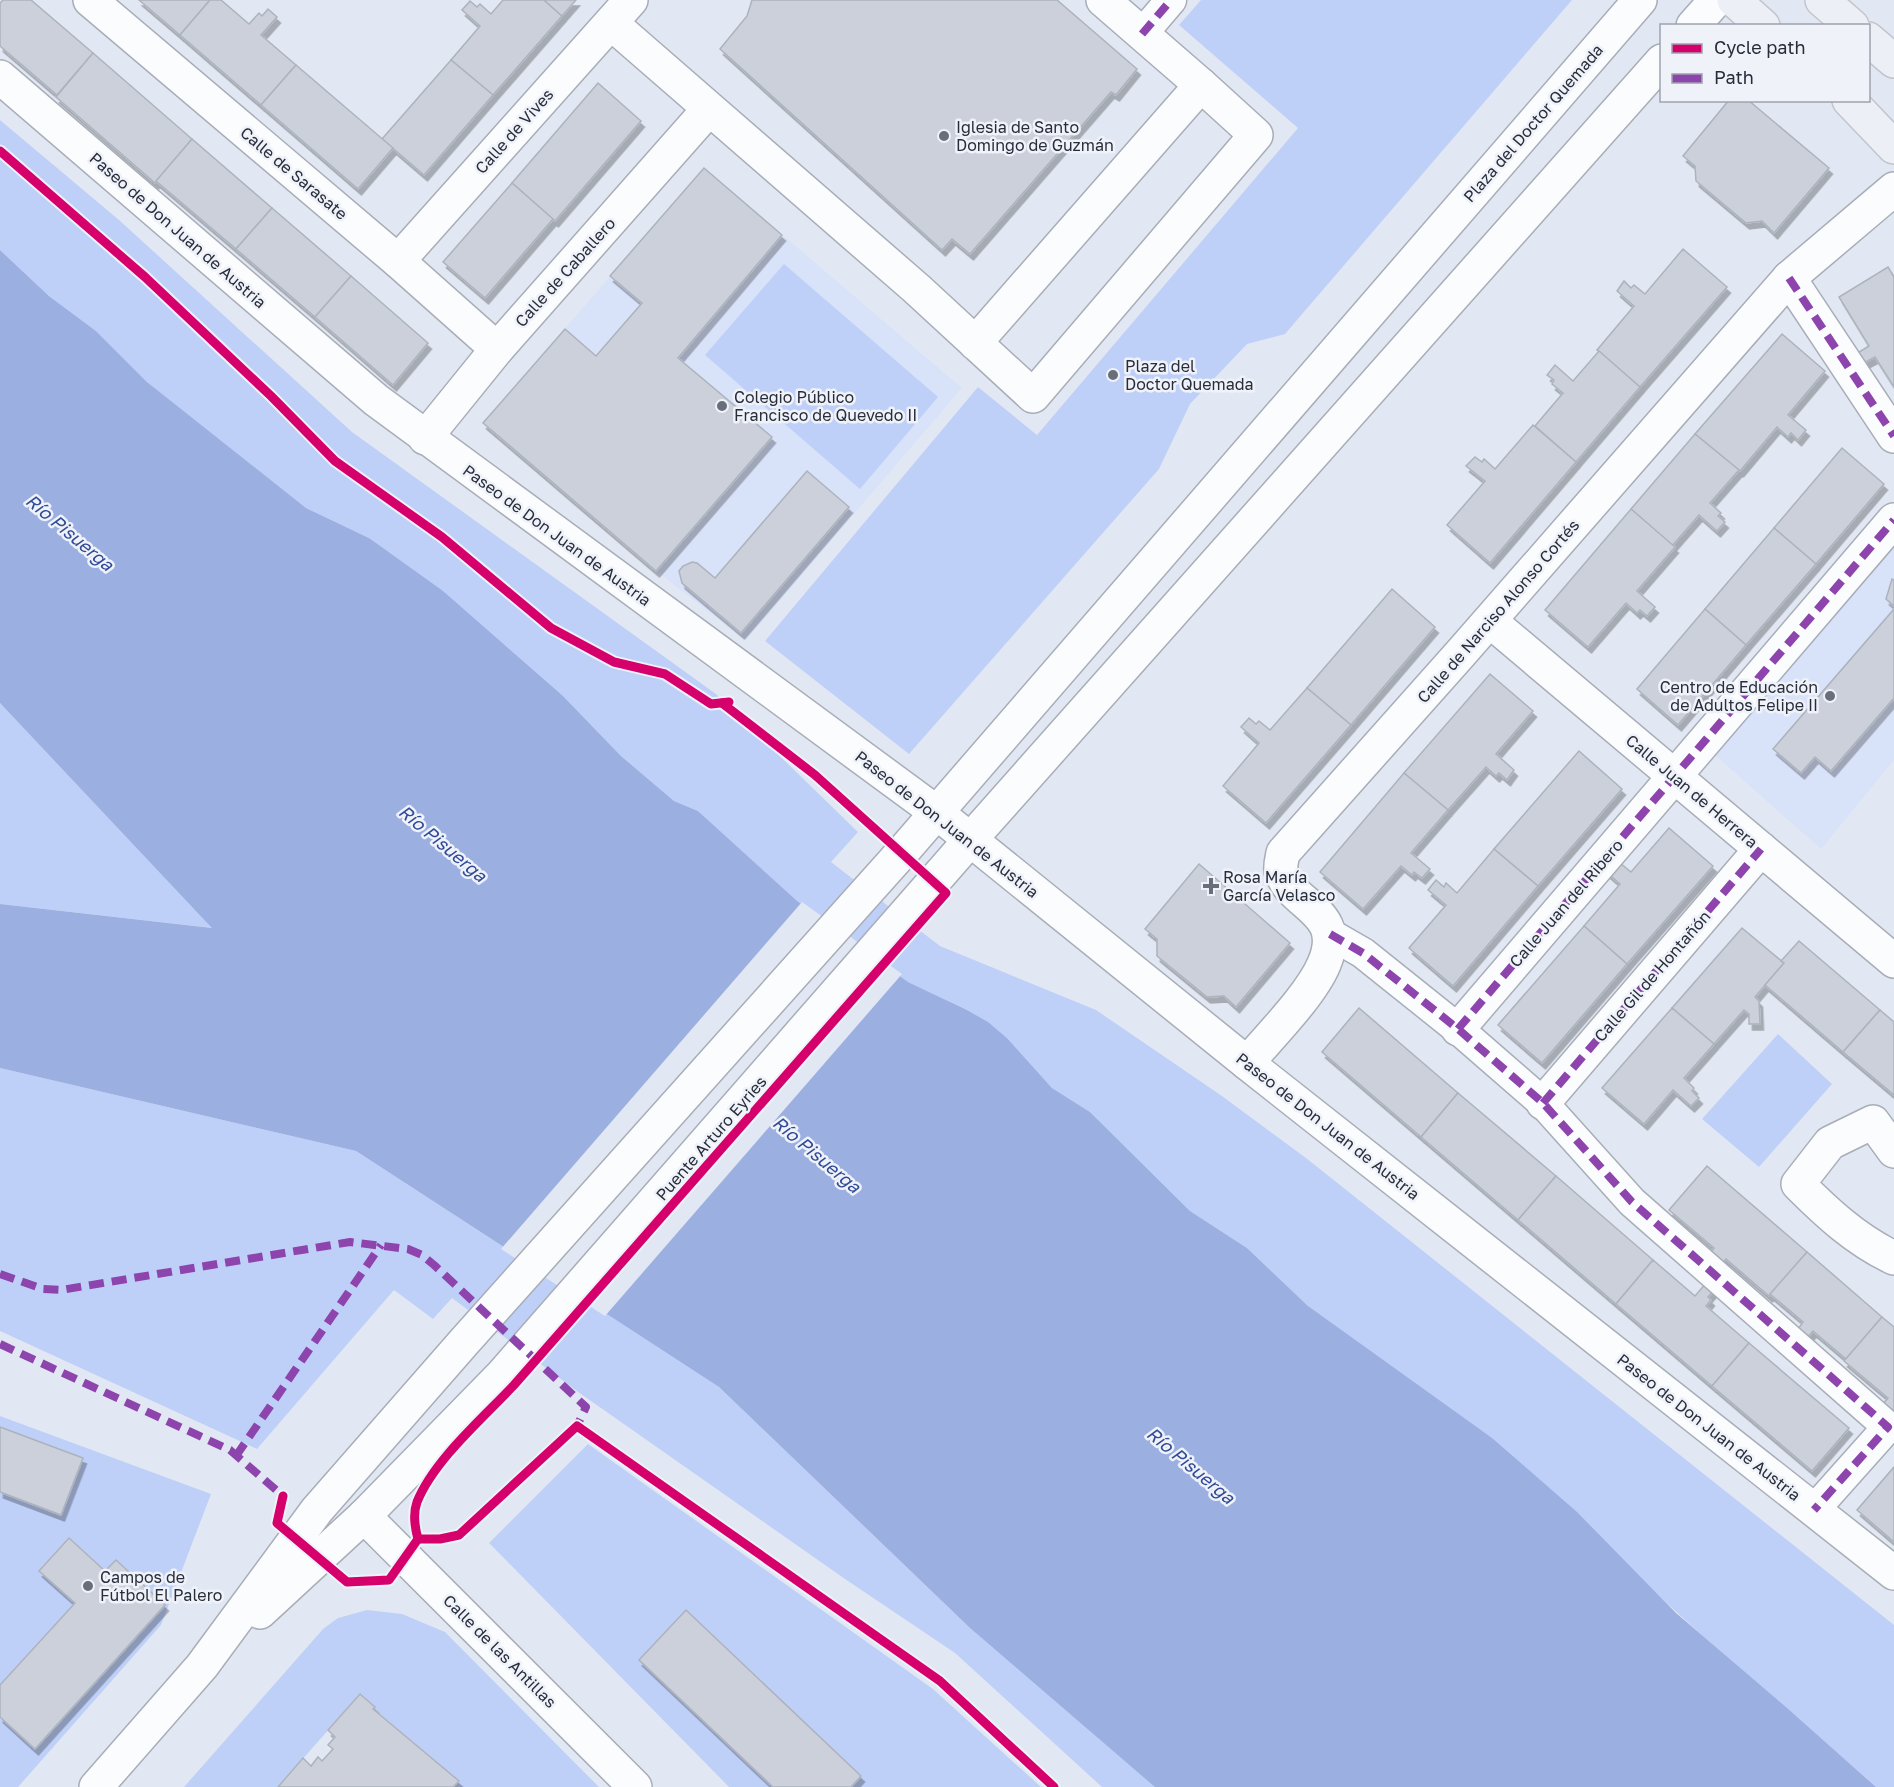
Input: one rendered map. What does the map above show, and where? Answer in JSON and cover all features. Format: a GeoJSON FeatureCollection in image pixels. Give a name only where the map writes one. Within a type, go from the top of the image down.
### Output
{"type":"FeatureCollection","features":[{"type":"Feature","properties":{"kind":"main road"},"geometry":{"type":"LineString","coordinates":[[1734,0],[1761,24]]}},
{"type":"Feature","properties":{"kind":"main road"},"geometry":{"type":"LineString","coordinates":[[1822,0],[1850,24]]}},
{"type":"Feature","properties":{"kind":"main road"},"geometry":{"type":"LineString","coordinates":[[1870,40],[1894,61]]}},
{"type":"Feature","properties":{"kind":"main road"},"geometry":{"type":"LineString","coordinates":[[1851,102],[1894,147]]}},
{"type":"Feature","properties":{"kind":"street","name":"Calle de Sarasate"},"geometry":{"type":"LineString","coordinates":[[90,0],[398,261],[497,349]]}},
{"type":"Feature","properties":{"kind":"street"},"geometry":{"type":"LineString","coordinates":[[621,11],[709,109],[908,281],[1033,396],[1256,135],[1104,0]]}},
{"type":"Feature","properties":{"kind":"street"},"geometry":{"type":"LineString","coordinates":[[1142,34],[1171,0]]}},
{"type":"Feature","properties":{"kind":"street","name":"Plaza del Doctor Quemada"},"geometry":{"type":"LineString","coordinates":[[202,1666],[317,1510],[464,1341],[885,872],[1640,0]]}},
{"type":"Feature","properties":{"kind":"street"},"geometry":{"type":"LineString","coordinates":[[1695,24],[1716,0]]}},
{"type":"Feature","properties":{"kind":"street","name":"Calle de Vives"},"geometry":{"type":"LineString","coordinates":[[398,261],[621,11]]}},
{"type":"Feature","properties":{"kind":"street"},"geometry":{"type":"LineString","coordinates":[[970,840],[1660,63]]}},
{"type":"Feature","properties":{"kind":"street","name":"Paseo de Don Juan de Austria"},"geometry":{"type":"LineString","coordinates":[[0,77],[376,400],[936,812],[1247,1063],[1894,1573]]}},
{"type":"Feature","properties":{"kind":"street"},"geometry":{"type":"LineString","coordinates":[[975,343],[1201,85]]}},
{"type":"Feature","properties":{"kind":"street","name":"Calle de Caballero"},"geometry":{"type":"LineString","coordinates":[[425,438],[497,349],[709,109]]}},
{"type":"Feature","properties":{"kind":"street","name":"Calle de Narciso Alonso Cortés"},"geometry":{"type":"LineString","coordinates":[[1330,934],[1320,916],[1285,882],[1280,868],[1283,853],[1490,621],[1790,278],[1894,189]]}},
{"type":"Feature","properties":{"kind":"street"},"geometry":{"type":"LineString","coordinates":[[1790,278],[1894,436]]}},
{"type":"Feature","properties":{"kind":"street","name":"Calle Juan del Ribero"},"geometry":{"type":"LineString","coordinates":[[1458,1029],[1894,520]]}},
{"type":"Feature","properties":{"kind":"street","name":"Calle Juan de Herrera"},"geometry":{"type":"LineString","coordinates":[[1490,621],[1894,961]]}},
{"type":"Feature","properties":{"kind":"street","name":"Puente Arturo Eyries"},"geometry":{"type":"LineString","coordinates":[[202,1666],[317,1557],[364,1516],[502,1375],[970,840]]}},
{"type":"Feature","properties":{"kind":"street","name":"Calle Gil de Hontañón"},"geometry":{"type":"LineString","coordinates":[[1543,1103],[1761,849]]}},
{"type":"Feature","properties":{"kind":"street"},"geometry":{"type":"LineString","coordinates":[[1247,1063],[1314,983],[1325,962],[1330,934],[1363,953],[1458,1029],[1543,1103],[1632,1203],[1888,1426],[1814,1510]]}},
{"type":"Feature","properties":{"kind":"street"},"geometry":{"type":"LineString","coordinates":[[1894,1151],[1874,1122],[1830,1143],[1798,1184],[1832,1218],[1874,1248],[1894,1258]]}},
{"type":"Feature","properties":{"kind":"street","name":"Calle de las Antillas"},"geometry":{"type":"LineString","coordinates":[[364,1516],[635,1787]]}},
{"type":"Feature","properties":{"kind":"street"},"geometry":{"type":"LineString","coordinates":[[96,1787],[202,1666]]}},
{"type":"Feature","properties":{"kind":"shaded area","name":"Plaza del Doctor Quemada"},"geometry":{"type":"Polygon","coordinates":[[[1201,0],[1572,0],[1285,334],[1247,344],[1190,404],[1159,469],[909,754],[765,641],[978,387],[1037,435],[1298,128],[1179,25],[1201,0]]]}},
{"type":"Feature","properties":{"kind":"shaded area"},"geometry":{"type":"Polygon","coordinates":[[[0,120],[119,220],[352,432],[716,694],[858,832],[831,862],[940,946],[1096,1010],[1222,1096],[1306,1158],[1894,1625],[1894,1787],[1876,1787],[1720,1651],[1628,1566],[1308,1306],[1247,1248],[1190,1211],[1090,1112],[1052,1088],[1008,1039],[965,1009],[908,982],[796,901],[698,811],[674,801],[621,756],[563,696],[369,538],[306,508],[147,382],[96,331],[49,296],[0,250],[0,120]]]}},
{"type":"Feature","properties":{"kind":"shaded area","name":"Colegio Público Francisco de Quevedo II"},"geometry":{"type":"Polygon","coordinates":[[[704,168],[962,388],[746,640],[656,571],[483,423],[704,168]]]}},
{"type":"Feature","properties":{"kind":"shaded area"},"geometry":{"type":"Polygon","coordinates":[[[784,264],[938,397],[860,489],[705,355],[784,264]]]}},
{"type":"Feature","properties":{"kind":"shaded area","name":"Centro de Educación de Adultos Felipe II"},"geometry":{"type":"Polygon","coordinates":[[[1894,545],[1894,760],[1821,849],[1715,755],[1894,545]]]}},
{"type":"Feature","properties":{"kind":"shaded area"},"geometry":{"type":"Polygon","coordinates":[[[0,703],[213,928],[0,904],[0,703]]]}},
{"type":"Feature","properties":{"kind":"shaded area"},"geometry":{"type":"Polygon","coordinates":[[[1778,1034],[1832,1084],[1759,1167],[1702,1119],[1778,1034]]]}},
{"type":"Feature","properties":{"kind":"shaded area"},"geometry":{"type":"Polygon","coordinates":[[[0,1068],[356,1151],[719,1387],[970,1628],[1156,1787],[1102,1787],[955,1653],[581,1394],[452,1298],[433,1319],[394,1290],[257,1449],[0,1331],[0,1068]]]}},
{"type":"Feature","properties":{"kind":"shaded area","name":"Campos de Fútbol El Palero"},"geometry":{"type":"Polygon","coordinates":[[[0,1416],[211,1494],[161,1625],[18,1787],[0,1787],[0,1416]]]}},
{"type":"Feature","properties":{"kind":"shaded area"},"geometry":{"type":"Polygon","coordinates":[[[588,1444],[933,1689],[1041,1787],[729,1787],[489,1543],[588,1444]]]}},
{"type":"Feature","properties":{"kind":"shaded area"},"geometry":{"type":"Polygon","coordinates":[[[367,1610],[402,1614],[445,1632],[599,1787],[453,1787],[458,1781],[373,1709],[374,1706],[360,1694],[278,1787],[184,1787],[323,1629],[338,1618],[367,1610]]]}},
{"type":"Feature","properties":{"kind":"water","name":"Río Pisuerga"},"geometry":{"type":"Polygon","coordinates":[[[0,250],[49,296],[96,331],[147,382],[306,508],[369,538],[443,591],[563,696],[621,756],[674,801],[698,811],[797,901],[908,982],[988,1022],[1008,1039],[1052,1088],[1090,1112],[1190,1211],[1247,1248],[1308,1306],[1492,1438],[1577,1512],[1676,1613],[1876,1787],[1155,1787],[970,1628],[719,1387],[356,1151],[0,1068],[0,904],[212,928],[0,703],[0,250]]]}},
{"type":"Feature","properties":{"kind":"pier"},"geometry":{"type":"Polygon","coordinates":[[[802,902],[902,974],[605,1316],[501,1249],[802,902]]]}},
{"type":"Feature","properties":{"kind":"building"},"geometry":{"type":"Polygon","coordinates":[[[3,0],[31,0],[93,53],[57,95],[0,46],[0,3],[3,0]]]}},
{"type":"Feature","properties":{"kind":"building"},"geometry":{"type":"Polygon","coordinates":[[[139,0],[210,0],[180,35],[139,0]]]}},
{"type":"Feature","properties":{"kind":"building"},"geometry":{"type":"Polygon","coordinates":[[[210,0],[221,0],[249,24],[259,13],[262,16],[268,9],[277,17],[261,35],[296,65],[261,105],[180,35],[210,0]]]}},
{"type":"Feature","properties":{"kind":"building"},"geometry":{"type":"Polygon","coordinates":[[[503,0],[544,0],[562,16],[493,95],[451,60],[480,26],[462,10],[470,1],[477,7],[480,4],[491,14],[503,0]]]}},
{"type":"Feature","properties":{"kind":"building"},"geometry":{"type":"Polygon","coordinates":[[[544,0],[576,0],[562,16],[544,0]]]}},
{"type":"Feature","properties":{"kind":"building","name":"Iglesia de Santo Domingo de Guzmán"},"geometry":{"type":"Polygon","coordinates":[[[752,0],[1057,0],[1137,69],[1116,95],[1111,92],[970,254],[952,239],[942,250],[720,49],[747,16],[752,0]]]}},
{"type":"Feature","properties":{"kind":"building"},"geometry":{"type":"Polygon","coordinates":[[[93,53],[192,139],[155,183],[56,97],[93,53]]]}},
{"type":"Feature","properties":{"kind":"building"},"geometry":{"type":"Polygon","coordinates":[[[451,60],[493,95],[424,175],[382,139],[451,60]]]}},
{"type":"Feature","properties":{"kind":"building"},"geometry":{"type":"Polygon","coordinates":[[[296,65],[393,148],[358,189],[261,105],[296,65]]]}},
{"type":"Feature","properties":{"kind":"building"},"geometry":{"type":"Polygon","coordinates":[[[598,83],[641,121],[555,221],[512,183],[598,83]]]}},
{"type":"Feature","properties":{"kind":"building"},"geometry":{"type":"Polygon","coordinates":[[[1727,102],[1750,102],[1829,168],[1774,233],[1762,221],[1746,223],[1696,181],[1695,166],[1683,156],[1727,102]]]}},
{"type":"Feature","properties":{"kind":"building"},"geometry":{"type":"Polygon","coordinates":[[[192,139],[272,208],[236,249],[156,181],[192,139]]]}},
{"type":"Feature","properties":{"kind":"building"},"geometry":{"type":"Polygon","coordinates":[[[704,168],[782,235],[678,358],[772,437],[656,571],[483,423],[565,329],[596,356],[642,303],[610,276],[704,168]]]}},
{"type":"Feature","properties":{"kind":"building"},"geometry":{"type":"Polygon","coordinates":[[[512,183],[553,219],[485,298],[443,262],[512,183]]]}},
{"type":"Feature","properties":{"kind":"building"},"geometry":{"type":"Polygon","coordinates":[[[272,208],[351,276],[315,317],[236,249],[272,208]]]}},
{"type":"Feature","properties":{"kind":"building"},"geometry":{"type":"Polygon","coordinates":[[[1683,249],[1727,287],[1640,387],[1597,350],[1634,306],[1617,291],[1624,281],[1631,288],[1634,285],[1645,294],[1683,249]]]}},
{"type":"Feature","properties":{"kind":"building"},"geometry":{"type":"Polygon","coordinates":[[[1888,267],[1894,277],[1894,387],[1875,357],[1862,364],[1856,354],[1869,346],[1839,297],[1888,267]]]}},
{"type":"Feature","properties":{"kind":"building"},"geometry":{"type":"Polygon","coordinates":[[[351,276],[428,343],[393,385],[315,317],[351,276]]]}},
{"type":"Feature","properties":{"kind":"building"},"geometry":{"type":"Polygon","coordinates":[[[1782,334],[1825,371],[1788,415],[1806,430],[1798,440],[1791,433],[1788,437],[1777,427],[1740,471],[1695,434],[1782,334]]]}},
{"type":"Feature","properties":{"kind":"building"},"geometry":{"type":"Polygon","coordinates":[[[1599,351],[1640,387],[1576,462],[1535,426],[1563,393],[1552,384],[1554,380],[1547,375],[1555,365],[1573,381],[1599,351]]]}},
{"type":"Feature","properties":{"kind":"building"},"geometry":{"type":"Polygon","coordinates":[[[1533,425],[1576,462],[1490,563],[1447,525],[1485,481],[1466,466],[1475,457],[1482,462],[1484,459],[1495,469],[1533,425]]]}},
{"type":"Feature","properties":{"kind":"building"},"geometry":{"type":"Polygon","coordinates":[[[1695,434],[1739,470],[1710,503],[1721,513],[1718,516],[1725,522],[1717,531],[1699,515],[1672,546],[1631,509],[1695,434]]]}},
{"type":"Feature","properties":{"kind":"building"},"geometry":{"type":"Polygon","coordinates":[[[1842,448],[1884,484],[1816,564],[1774,528],[1842,448]]]}},
{"type":"Feature","properties":{"kind":"building"},"geometry":{"type":"Polygon","coordinates":[[[807,471],[849,507],[741,633],[682,583],[679,571],[683,566],[692,562],[697,563],[715,578],[807,471]]]}},
{"type":"Feature","properties":{"kind":"building"},"geometry":{"type":"Polygon","coordinates":[[[1631,509],[1675,547],[1637,591],[1655,607],[1647,616],[1640,610],[1637,613],[1626,603],[1588,647],[1545,610],[1631,509]]]}},
{"type":"Feature","properties":{"kind":"building"},"geometry":{"type":"Polygon","coordinates":[[[1774,528],[1816,564],[1746,645],[1705,609],[1774,528]]]}},
{"type":"Feature","properties":{"kind":"building"},"geometry":{"type":"Polygon","coordinates":[[[1892,579],[1894,580],[1894,606],[1886,599],[1892,579]]]}},
{"type":"Feature","properties":{"kind":"building"},"geometry":{"type":"Polygon","coordinates":[[[1392,589],[1435,627],[1351,725],[1307,688],[1392,589]]]}},
{"type":"Feature","properties":{"kind":"building"},"geometry":{"type":"Polygon","coordinates":[[[1705,609],[1746,645],[1678,725],[1637,689],[1705,609]]]}},
{"type":"Feature","properties":{"kind":"building"},"geometry":{"type":"Polygon","coordinates":[[[1894,609],[1894,698],[1831,771],[1815,757],[1801,773],[1773,749],[1894,609]]]}},
{"type":"Feature","properties":{"kind":"building"},"geometry":{"type":"Polygon","coordinates":[[[1490,674],[1533,711],[1496,754],[1514,770],[1507,780],[1499,773],[1496,776],[1486,767],[1448,810],[1404,773],[1490,674]]]}},
{"type":"Feature","properties":{"kind":"building"},"geometry":{"type":"Polygon","coordinates":[[[1307,688],[1351,725],[1266,823],[1223,786],[1259,743],[1241,727],[1249,718],[1256,724],[1259,721],[1270,730],[1307,688]]]}},
{"type":"Feature","properties":{"kind":"building"},"geometry":{"type":"Polygon","coordinates":[[[1579,751],[1622,789],[1538,886],[1494,849],[1579,751]]]}},
{"type":"Feature","properties":{"kind":"building"},"geometry":{"type":"Polygon","coordinates":[[[1404,773],[1448,810],[1411,853],[1430,869],[1422,878],[1414,872],[1412,875],[1401,866],[1363,909],[1320,872],[1404,773]]]}},
{"type":"Feature","properties":{"kind":"building"},"geometry":{"type":"Polygon","coordinates":[[[1669,828],[1713,866],[1627,964],[1584,926],[1620,884],[1602,868],[1620,863],[1631,872],[1669,828]]]}},
{"type":"Feature","properties":{"kind":"building"},"geometry":{"type":"Polygon","coordinates":[[[1494,849],[1538,886],[1453,986],[1409,948],[1446,905],[1428,890],[1436,880],[1444,887],[1446,883],[1457,893],[1494,849]]]}},
{"type":"Feature","properties":{"kind":"building"},"geometry":{"type":"Polygon","coordinates":[[[1199,864],[1290,943],[1236,1007],[1224,996],[1207,997],[1157,956],[1157,939],[1145,929],[1199,864]]]}},
{"type":"Feature","properties":{"kind":"building"},"geometry":{"type":"Polygon","coordinates":[[[1584,926],[1627,964],[1542,1063],[1498,1025],[1584,926]]]}},
{"type":"Feature","properties":{"kind":"building"},"geometry":{"type":"Polygon","coordinates":[[[1742,928],[1784,963],[1755,997],[1759,1001],[1760,1024],[1749,1024],[1749,1014],[1744,1010],[1714,1044],[1672,1008],[1742,928]]]}},
{"type":"Feature","properties":{"kind":"building"},"geometry":{"type":"Polygon","coordinates":[[[1799,941],[1880,1010],[1843,1052],[1765,985],[1784,963],[1781,961],[1799,941]]]}},
{"type":"Feature","properties":{"kind":"building"},"geometry":{"type":"Polygon","coordinates":[[[1359,1008],[1458,1093],[1421,1137],[1322,1052],[1359,1008]]]}},
{"type":"Feature","properties":{"kind":"building"},"geometry":{"type":"Polygon","coordinates":[[[1672,1008],[1714,1044],[1684,1078],[1694,1088],[1692,1091],[1699,1098],[1691,1106],[1673,1090],[1644,1124],[1602,1088],[1672,1008]]]}},
{"type":"Feature","properties":{"kind":"building"},"geometry":{"type":"Polygon","coordinates":[[[1880,1010],[1894,1022],[1894,1095],[1843,1052],[1880,1010]]]}},
{"type":"Feature","properties":{"kind":"building"},"geometry":{"type":"Polygon","coordinates":[[[1458,1093],[1556,1176],[1518,1220],[1421,1137],[1458,1093]]]}},
{"type":"Feature","properties":{"kind":"building"},"geometry":{"type":"Polygon","coordinates":[[[1707,1166],[1807,1252],[1769,1296],[1726,1259],[1720,1266],[1708,1255],[1714,1248],[1669,1210],[1707,1166]]]}},
{"type":"Feature","properties":{"kind":"building"},"geometry":{"type":"Polygon","coordinates":[[[1556,1176],[1653,1260],[1616,1304],[1518,1220],[1556,1176]]]}},
{"type":"Feature","properties":{"kind":"building"},"geometry":{"type":"Polygon","coordinates":[[[1807,1252],[1882,1317],[1846,1359],[1813,1331],[1805,1340],[1796,1332],[1803,1322],[1770,1294],[1807,1252]]]}},
{"type":"Feature","properties":{"kind":"building"},"geometry":{"type":"Polygon","coordinates":[[[1653,1260],[1695,1296],[1707,1282],[1715,1289],[1708,1297],[1711,1300],[1706,1306],[1749,1343],[1712,1386],[1616,1304],[1653,1260]]]}},
{"type":"Feature","properties":{"kind":"building"},"geometry":{"type":"Polygon","coordinates":[[[1882,1317],[1894,1327],[1894,1416],[1882,1405],[1888,1398],[1844,1361],[1882,1317]]]}},
{"type":"Feature","properties":{"kind":"building"},"geometry":{"type":"Polygon","coordinates":[[[1749,1343],[1849,1428],[1812,1471],[1712,1386],[1749,1343]]]}},
{"type":"Feature","properties":{"kind":"building"},"geometry":{"type":"Polygon","coordinates":[[[0,1427],[83,1458],[61,1515],[0,1492],[0,1427]]]}},
{"type":"Feature","properties":{"kind":"building"},"geometry":{"type":"Polygon","coordinates":[[[1894,1467],[1894,1542],[1857,1510],[1894,1467]]]}},
{"type":"Feature","properties":{"kind":"building"},"geometry":{"type":"Polygon","coordinates":[[[69,1538],[105,1571],[116,1560],[165,1605],[35,1749],[0,1717],[0,1685],[75,1603],[39,1571],[69,1538]]]}},
{"type":"Feature","properties":{"kind":"building"},"geometry":{"type":"Polygon","coordinates":[[[686,1610],[861,1776],[851,1787],[773,1787],[639,1660],[686,1610]]]}},
{"type":"Feature","properties":{"kind":"building"},"geometry":{"type":"Polygon","coordinates":[[[360,1694],[375,1707],[373,1709],[459,1781],[453,1787],[278,1787],[303,1758],[311,1766],[318,1757],[322,1761],[333,1749],[328,1745],[335,1737],[328,1730],[360,1694]]]}},
{"type":"Feature","properties":{"kind":"marked path"},"geometry":{"type":"LineString","coordinates":[[1142,34],[1171,0]]}},
{"type":"Feature","properties":{"kind":"marked path"},"geometry":{"type":"LineString","coordinates":[[1789,278],[1894,436]]}},
{"type":"Feature","properties":{"kind":"marked path"},"geometry":{"type":"LineString","coordinates":[[1458,1029],[1894,520]]}},
{"type":"Feature","properties":{"kind":"marked path"},"geometry":{"type":"LineString","coordinates":[[1543,1103],[1761,849]]}},
{"type":"Feature","properties":{"kind":"marked path"},"geometry":{"type":"LineString","coordinates":[[1330,934],[1363,953],[1458,1029],[1543,1103],[1632,1202],[1888,1427],[1814,1510]]}},
{"type":"Feature","properties":{"kind":"marked path"},"geometry":{"type":"LineString","coordinates":[[0,1274],[43,1289],[61,1290],[350,1242],[408,1249],[422,1255],[434,1265],[586,1407],[577,1426]]}},
{"type":"Feature","properties":{"kind":"marked path"},"geometry":{"type":"LineString","coordinates":[[236,1456],[381,1245]]}},
{"type":"Feature","properties":{"kind":"marked path"},"geometry":{"type":"LineString","coordinates":[[0,1344],[230,1450],[283,1496]]}},
{"type":"Feature","properties":{"kind":"cycle path"},"geometry":{"type":"LineString","coordinates":[[0,151],[145,277],[271,396],[335,461],[442,537],[551,628],[614,662],[665,674],[711,704],[729,702]]}},
{"type":"Feature","properties":{"kind":"cycle path"},"geometry":{"type":"LineString","coordinates":[[722,703],[815,775],[946,893],[514,1385],[447,1455],[425,1486],[417,1502],[415,1520],[418,1539],[440,1539],[459,1535],[577,1426],[940,1681],[1054,1787]]}},
{"type":"Feature","properties":{"kind":"cycle path"},"geometry":{"type":"LineString","coordinates":[[283,1496],[277,1523],[347,1582],[389,1580],[418,1539]]}},
{"type":"Feature","properties":{"kind":"place","name":"Iglesia de Santo Domingo de Guzmán"},"geometry":{"type":"Point","coordinates":[944,136]}},
{"type":"Feature","properties":{"kind":"place","name":"Plaza del Doctor Quemada"},"geometry":{"type":"Point","coordinates":[1113,375]}},
{"type":"Feature","properties":{"kind":"place","name":"Colegio Público Francisco de Quevedo II"},"geometry":{"type":"Point","coordinates":[722,406]}},
{"type":"Feature","properties":{"kind":"place","name":"Centro de Educación de Adultos Felipe II"},"geometry":{"type":"Point","coordinates":[1830,696]}},
{"type":"Feature","properties":{"kind":"place","name":"Rosa María García Velasco"},"geometry":{"type":"Point","coordinates":[1211,886]}},
{"type":"Feature","properties":{"kind":"place","name":"Campos de Fútbol El Palero"},"geometry":{"type":"Point","coordinates":[88,1586]}}]}
